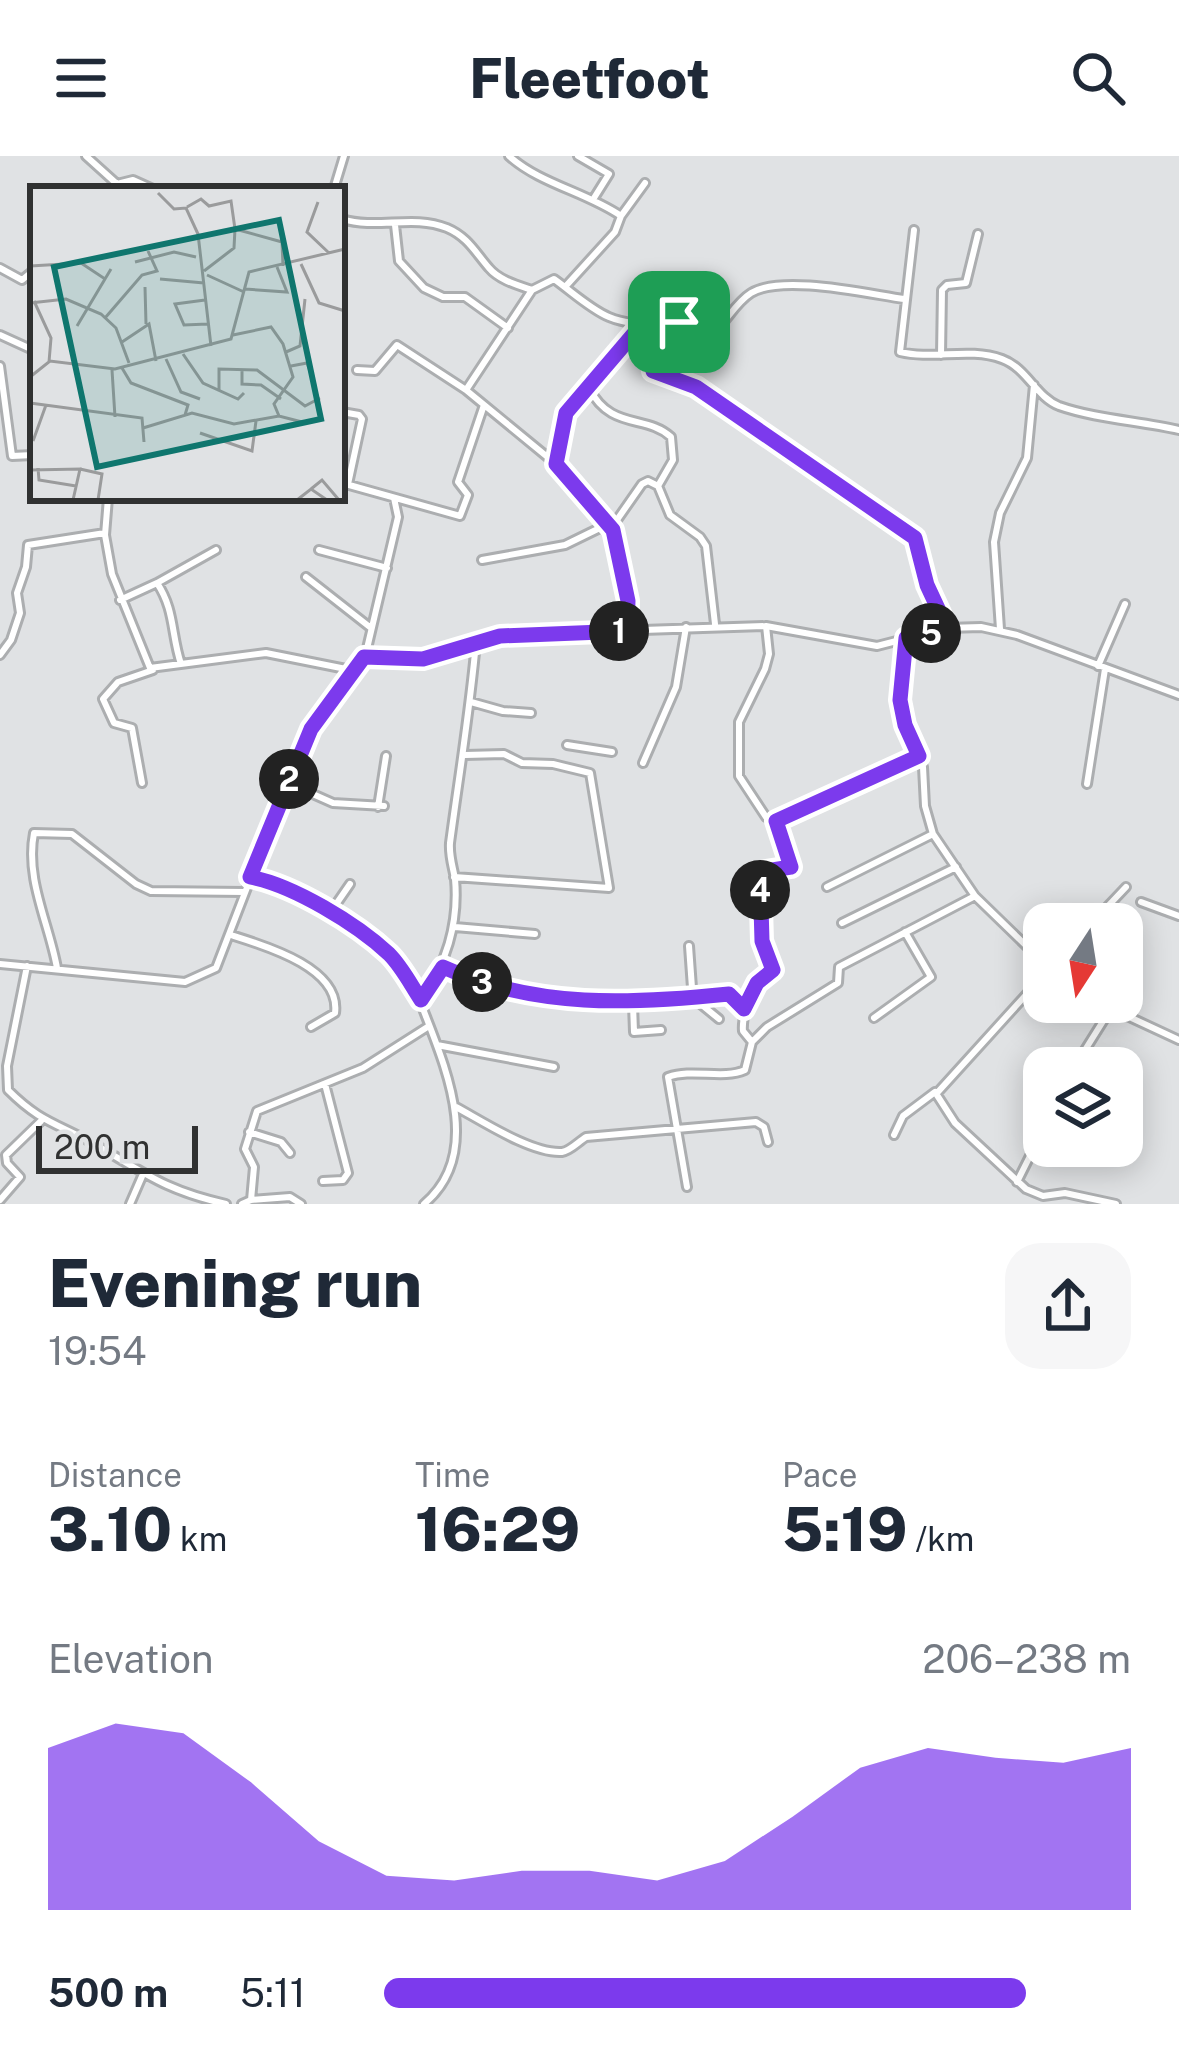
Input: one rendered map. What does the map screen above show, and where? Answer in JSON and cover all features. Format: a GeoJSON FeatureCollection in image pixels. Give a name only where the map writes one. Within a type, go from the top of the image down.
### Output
{"type":"FeatureCollection","features":[{"type":"Feature","properties":{"kind":"street"},"geometry":{"type":"LineString","coordinates":[[86,156],[117,184],[133,180],[146,186]]}},
{"type":"Feature","properties":{"kind":"street"},"geometry":{"type":"LineString","coordinates":[[335,186],[344,156]]}},
{"type":"Feature","properties":{"kind":"street"},"geometry":{"type":"LineString","coordinates":[[508,156],[524,170],[594,198],[621,216]]}},
{"type":"Feature","properties":{"kind":"street"},"geometry":{"type":"LineString","coordinates":[[578,156],[610,176],[594,198]]}},
{"type":"Feature","properties":{"kind":"street"},"geometry":{"type":"LineString","coordinates":[[566,287],[615,232],[645,183]]}},
{"type":"Feature","properties":{"kind":"street"},"geometry":{"type":"LineString","coordinates":[[345,220],[371,226],[419,220],[458,233],[497,275],[532,290]]}},
{"type":"Feature","properties":{"kind":"street"},"geometry":{"type":"LineString","coordinates":[[395,224],[398,257],[407,272],[430,292],[465,297],[508,328]]}},
{"type":"Feature","properties":{"kind":"street"},"geometry":{"type":"LineString","coordinates":[[914,230],[898,350],[1001,358],[1063,406],[1179,430]]}},
{"type":"Feature","properties":{"kind":"street"},"geometry":{"type":"LineString","coordinates":[[941,355],[942,290],[966,283],[978,234]]}},
{"type":"Feature","properties":{"kind":"street"},"geometry":{"type":"LineString","coordinates":[[0,268],[22,280],[30,273]]}},
{"type":"Feature","properties":{"kind":"street"},"geometry":{"type":"LineString","coordinates":[[466,390],[532,290],[551,279],[609,316],[642,324],[679,322],[716,332],[744,298],[770,286],[904,299]]}},
{"type":"Feature","properties":{"kind":"street"},"geometry":{"type":"LineString","coordinates":[[679,322],[654,358],[653,371],[696,387],[915,538],[927,585],[947,628]]}},
{"type":"Feature","properties":{"kind":"street"},"geometry":{"type":"LineString","coordinates":[[556,464],[562,419],[642,324]]}},
{"type":"Feature","properties":{"kind":"street"},"geometry":{"type":"LineString","coordinates":[[0,334],[30,349]]}},
{"type":"Feature","properties":{"kind":"street"},"geometry":{"type":"LineString","coordinates":[[357,370],[375,371],[395,344],[466,390],[556,464],[610,525],[628,601],[627,631]]}},
{"type":"Feature","properties":{"kind":"street"},"geometry":{"type":"LineString","coordinates":[[0,366],[12,456],[30,454]]}},
{"type":"Feature","properties":{"kind":"street"},"geometry":{"type":"LineString","coordinates":[[1000,629],[994,542],[1000,513],[1027,458],[1034,385]]}},
{"type":"Feature","properties":{"kind":"street"},"geometry":{"type":"LineString","coordinates":[[589,388],[596,400],[625,422],[653,426],[671,437],[673,460],[658,486]]}},
{"type":"Feature","properties":{"kind":"street"},"geometry":{"type":"LineString","coordinates":[[345,413],[362,419],[345,483],[461,515],[468,493],[458,479],[484,405]]}},
{"type":"Feature","properties":{"kind":"street"},"geometry":{"type":"LineString","coordinates":[[482,560],[566,545],[610,525],[648,481],[658,486],[670,515],[706,546],[715,626]]}},
{"type":"Feature","properties":{"kind":"street"},"geometry":{"type":"LineString","coordinates":[[0,964],[185,982],[216,968],[311,729],[364,657],[398,518],[392,496]]}},
{"type":"Feature","properties":{"kind":"street"},"geometry":{"type":"LineString","coordinates":[[108,501],[105,533],[120,600],[146,664],[153,670]]}},
{"type":"Feature","properties":{"kind":"street"},"geometry":{"type":"LineString","coordinates":[[0,655],[20,613],[17,593],[28,545],[105,533]]}},
{"type":"Feature","properties":{"kind":"street"},"geometry":{"type":"LineString","coordinates":[[120,600],[216,550]]}},
{"type":"Feature","properties":{"kind":"street"},"geometry":{"type":"LineString","coordinates":[[319,550],[387,568]]}},
{"type":"Feature","properties":{"kind":"street"},"geometry":{"type":"LineString","coordinates":[[306,577],[371,628]]}},
{"type":"Feature","properties":{"kind":"street"},"geometry":{"type":"LineString","coordinates":[[157,583],[175,618],[172,632],[181,664]]}},
{"type":"Feature","properties":{"kind":"street"},"geometry":{"type":"LineString","coordinates":[[1088,784],[1102,667],[1125,604]]}},
{"type":"Feature","properties":{"kind":"street"},"geometry":{"type":"LineString","coordinates":[[752,1042],[743,1030],[744,1009],[757,983],[773,970],[762,941],[760,872],[791,867],[776,821],[761,812],[739,776],[739,722],[769,655],[766,626]]}},
{"type":"Feature","properties":{"kind":"street"},"geometry":{"type":"LineString","coordinates":[[364,657],[434,658],[476,642],[521,634],[766,626],[869,646],[947,628],[1000,629],[1179,695]]}},
{"type":"Feature","properties":{"kind":"street"},"geometry":{"type":"LineString","coordinates":[[643,763],[676,687],[686,627]]}},
{"type":"Feature","properties":{"kind":"street"},"geometry":{"type":"LineString","coordinates":[[906,638],[900,700],[919,756],[933,834],[975,896],[1023,942]]}},
{"type":"Feature","properties":{"kind":"street"},"geometry":{"type":"LineString","coordinates":[[421,1000],[443,967],[453,926],[450,845],[466,755],[476,642]]}},
{"type":"Feature","properties":{"kind":"street"},"geometry":{"type":"LineString","coordinates":[[142,783],[133,728],[114,723],[104,699],[118,682],[181,664],[266,653],[351,670]]}},
{"type":"Feature","properties":{"kind":"street"},"geometry":{"type":"LineString","coordinates":[[471,702],[531,713]]}},
{"type":"Feature","properties":{"kind":"street"},"geometry":{"type":"LineString","coordinates":[[567,745],[612,752]]}},
{"type":"Feature","properties":{"kind":"street"},"geometry":{"type":"LineString","coordinates":[[454,877],[610,888],[590,773],[522,763],[504,754],[466,755]]}},
{"type":"Feature","properties":{"kind":"street"},"geometry":{"type":"LineString","coordinates":[[288,783],[333,803],[381,806],[386,756]]}},
{"type":"Feature","properties":{"kind":"street"},"geometry":{"type":"LineString","coordinates":[[776,821],[919,756]]}},
{"type":"Feature","properties":{"kind":"street"},"geometry":{"type":"LineString","coordinates":[[57,968],[40,917],[32,862],[34,833],[72,834],[151,891],[245,892]]}},
{"type":"Feature","properties":{"kind":"street"},"geometry":{"type":"LineString","coordinates":[[827,887],[933,834]]}},
{"type":"Feature","properties":{"kind":"street"},"geometry":{"type":"LineString","coordinates":[[842,923],[956,867]]}},
{"type":"Feature","properties":{"kind":"street"},"geometry":{"type":"LineString","coordinates":[[250,877],[273,881],[359,929],[393,957],[421,1000],[456,1107],[449,1173],[424,1204]]}},
{"type":"Feature","properties":{"kind":"street"},"geometry":{"type":"LineString","coordinates":[[526,879],[543,878],[580,888]]}},
{"type":"Feature","properties":{"kind":"street"},"geometry":{"type":"LineString","coordinates":[[330,913],[350,884]]}},
{"type":"Feature","properties":{"kind":"street"},"geometry":{"type":"LineString","coordinates":[[1110,903],[1126,886]]}},
{"type":"Feature","properties":{"kind":"street"},"geometry":{"type":"LineString","coordinates":[[687,1187],[668,1077],[737,1073],[748,1065],[752,1042],[767,1027],[838,983],[839,967],[975,896]]}},
{"type":"Feature","properties":{"kind":"street"},"geometry":{"type":"LineString","coordinates":[[1141,902],[1179,916]]}},
{"type":"Feature","properties":{"kind":"street"},"geometry":{"type":"LineString","coordinates":[[453,926],[535,934]]}},
{"type":"Feature","properties":{"kind":"street"},"geometry":{"type":"LineString","coordinates":[[874,1018],[931,977],[904,932]]}},
{"type":"Feature","properties":{"kind":"street"},"geometry":{"type":"LineString","coordinates":[[231,935],[276,949],[326,980],[337,998],[334,1013],[311,1027]]}},
{"type":"Feature","properties":{"kind":"street"},"geometry":{"type":"LineString","coordinates":[[686,1000],[692,988],[689,946]]}},
{"type":"Feature","properties":{"kind":"street"},"geometry":{"type":"LineString","coordinates":[[27,966],[5,1084],[40,1120],[176,1192],[226,1204]]}},
{"type":"Feature","properties":{"kind":"street"},"geometry":{"type":"LineString","coordinates":[[443,967],[541,998],[633,1004],[729,994],[744,1009]]}},
{"type":"Feature","properties":{"kind":"street"},"geometry":{"type":"LineString","coordinates":[[938,1094],[1023,998]]}},
{"type":"Feature","properties":{"kind":"street"},"geometry":{"type":"LineString","coordinates":[[686,1000],[697,1001],[719,1018]]}},
{"type":"Feature","properties":{"kind":"street"},"geometry":{"type":"LineString","coordinates":[[633,1004],[634,1032],[661,1030]]}},
{"type":"Feature","properties":{"kind":"street"},"geometry":{"type":"LineString","coordinates":[[1140,1023],[1179,1040]]}},
{"type":"Feature","properties":{"kind":"street"},"geometry":{"type":"LineString","coordinates":[[301,1204],[290,1197],[246,1202],[254,1167],[245,1151],[253,1117],[261,1109],[384,1057],[430,1025]]}},
{"type":"Feature","properties":{"kind":"street"},"geometry":{"type":"LineString","coordinates":[[436,1045],[554,1067]]}},
{"type":"Feature","properties":{"kind":"street"},"geometry":{"type":"LineString","coordinates":[[322,1181],[343,1180],[348,1173],[325,1084]]}},
{"type":"Feature","properties":{"kind":"street"},"geometry":{"type":"LineString","coordinates":[[894,1135],[903,1115],[932,1093],[938,1094]]}},
{"type":"Feature","properties":{"kind":"street"},"geometry":{"type":"LineString","coordinates":[[938,1094],[951,1119],[1037,1195],[1065,1193],[1116,1204]]}},
{"type":"Feature","properties":{"kind":"street"},"geometry":{"type":"LineString","coordinates":[[456,1107],[516,1138],[559,1152],[567,1152],[586,1137],[756,1122],[764,1126],[768,1142]]}},
{"type":"Feature","properties":{"kind":"street"},"geometry":{"type":"LineString","coordinates":[[0,1201],[20,1177],[6,1155],[40,1120]]}},
{"type":"Feature","properties":{"kind":"street"},"geometry":{"type":"LineString","coordinates":[[249,1132],[281,1142],[290,1153]]}},
{"type":"Feature","properties":{"kind":"street"},"geometry":{"type":"LineString","coordinates":[[1017,1182],[1024,1167]]}},
{"type":"Feature","properties":{"kind":"street"},"geometry":{"type":"LineString","coordinates":[[130,1204],[143,1174]]}},
{"type":"Feature","properties":{"kind":"route"},"geometry":{"type":"LineString","coordinates":[[679,322],[654,358],[653,371],[696,387],[915,538],[927,585],[947,628],[906,638],[900,700],[919,756],[776,821],[791,867],[760,872],[762,941],[773,970],[748,995],[744,1009],[729,994],[633,1004],[541,998],[443,967],[421,1000],[393,957],[359,929],[273,881],[250,877],[311,729],[364,657],[434,658],[500,636],[627,631],[628,601],[613,530],[556,464],[561,424],[642,324],[679,322]]}}]}
